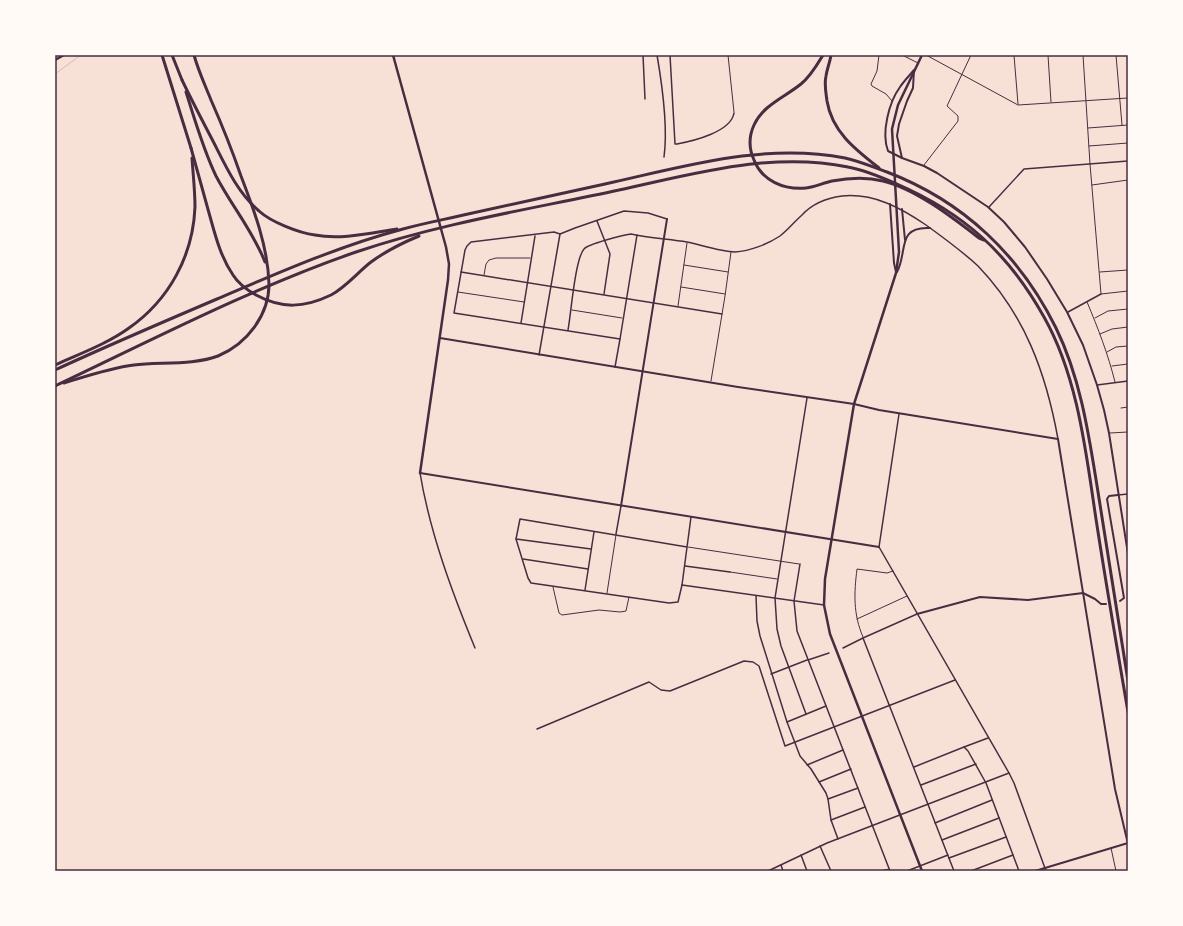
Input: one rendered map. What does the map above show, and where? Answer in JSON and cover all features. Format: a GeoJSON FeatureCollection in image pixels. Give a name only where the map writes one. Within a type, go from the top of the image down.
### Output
{"type":"FeatureCollection","features":[{"type":"Feature","properties":{"kind":"highway"},"geometry":{"type":"LineString","coordinates":[[162,55],[219,247],[234,277],[247,290],[267,301],[279,304],[306,304],[319,300],[333,294],[371,262],[388,250],[430,231]]}},
{"type":"Feature","properties":{"kind":"highway"},"geometry":{"type":"LineString","coordinates":[[172,55],[182,80],[208,159],[216,176],[257,245],[268,269]]}},
{"type":"Feature","properties":{"kind":"highway"},"geometry":{"type":"LineString","coordinates":[[55,386],[118,367],[183,362],[217,356],[241,342],[254,328],[261,316],[268,293],[268,269],[264,246],[248,194],[194,55]]}},
{"type":"Feature","properties":{"kind":"highway"},"geometry":{"type":"LineString","coordinates":[[823,55],[803,83],[764,110],[754,125],[750,147],[752,156],[765,176],[778,185],[793,188],[807,188],[833,181],[858,178],[871,178],[883,181],[905,189],[923,199],[957,221],[979,238],[986,240]]}},
{"type":"Feature","properties":{"kind":"highway"},"geometry":{"type":"LineString","coordinates":[[832,55],[826,77],[826,92],[828,107],[835,125],[844,138],[854,148],[882,170]]}},
{"type":"Feature","properties":{"kind":"highway"},"geometry":{"type":"LineString","coordinates":[[182,80],[228,170],[241,190],[260,212],[280,224],[299,232],[315,236],[352,235],[404,228],[666,169],[757,154],[797,152],[848,159],[882,170],[901,177],[956,208],[992,238],[1013,261],[1024,276],[1056,328],[1073,372],[1089,437],[1128,681]]}},
{"type":"Feature","properties":{"kind":"highway"},"geometry":{"type":"LineString","coordinates":[[55,365],[128,329],[146,314],[170,287],[184,259],[193,225],[195,206],[190,148]]}},
{"type":"Feature","properties":{"kind":"highway"},"geometry":{"type":"LineString","coordinates":[[55,386],[258,290],[357,252],[430,231],[475,220],[708,171],[755,163],[793,160],[849,167],[872,173],[888,179],[943,207],[986,240],[1014,270],[1043,315],[1053,335],[1068,376],[1083,440],[1128,712]]}},
{"type":"Feature","properties":{"kind":"highway"},"geometry":{"type":"LineString","coordinates":[[55,370],[252,284],[316,258],[404,228]]}},
{"type":"Feature","properties":{"kind":"main road"},"geometry":{"type":"LineString","coordinates":[[55,60],[64,55]]}},
{"type":"Feature","properties":{"kind":"main road"},"geometry":{"type":"LineString","coordinates":[[393,55],[446,247],[449,271],[420,473]]}},
{"type":"Feature","properties":{"kind":"main road"},"geometry":{"type":"LineString","coordinates":[[922,55],[896,111],[892,129],[899,252],[896,273],[854,404],[825,578],[824,604],[830,634],[922,871]]}},
{"type":"Feature","properties":{"kind":"street"},"geometry":{"type":"LineString","coordinates":[[643,55],[645,99]]}},
{"type":"Feature","properties":{"kind":"street"},"geometry":{"type":"LineString","coordinates":[[656,55],[659,67],[666,128],[664,157]]}},
{"type":"Feature","properties":{"kind":"street"},"geometry":{"type":"LineString","coordinates":[[670,55],[675,144],[709,135],[731,121],[734,113]]}},
{"type":"Feature","properties":{"kind":"street"},"geometry":{"type":"LineString","coordinates":[[914,70],[900,86],[893,102],[886,122],[886,146],[890,153],[924,166],[944,178],[988,208],[1004,222],[1029,251],[1067,312],[1083,345],[1097,385],[1109,434],[1128,554]]}},
{"type":"Feature","properties":{"kind":"street"},"geometry":{"type":"LineString","coordinates":[[902,158],[897,136],[907,101],[914,88],[914,70]]}},
{"type":"Feature","properties":{"kind":"street"},"geometry":{"type":"LineString","coordinates":[[988,208],[1024,169],[1128,161]]}},
{"type":"Feature","properties":{"kind":"street"},"geometry":{"type":"LineString","coordinates":[[568,330],[572,310],[576,272],[581,253],[588,246],[623,234],[631,234],[687,242],[731,252],[749,249],[774,240],[806,211],[818,203],[833,198],[854,196],[870,198],[902,209],[962,252],[993,282],[1020,322],[1031,344],[1049,395],[1058,439],[1115,790],[1128,843],[1045,870],[1035,871]]}},
{"type":"Feature","properties":{"kind":"street"},"geometry":{"type":"LineString","coordinates":[[890,204],[896,273]]}},
{"type":"Feature","properties":{"kind":"street"},"geometry":{"type":"LineString","coordinates":[[896,273],[901,265],[905,242],[902,209]]}},
{"type":"Feature","properties":{"kind":"street"},"geometry":{"type":"LineString","coordinates":[[616,534],[667,219],[648,213],[634,211],[615,214],[560,234],[554,232],[535,236],[471,242],[467,246],[465,250],[454,313],[620,339]]}},
{"type":"Feature","properties":{"kind":"street"},"geometry":{"type":"LineString","coordinates":[[597,221],[610,254],[604,294]]}},
{"type":"Feature","properties":{"kind":"street"},"geometry":{"type":"LineString","coordinates":[[905,242],[912,231],[917,228],[930,228]]}},
{"type":"Feature","properties":{"kind":"street"},"geometry":{"type":"LineString","coordinates":[[539,355],[560,234]]}},
{"type":"Feature","properties":{"kind":"street"},"geometry":{"type":"LineString","coordinates":[[615,367],[637,235]]}},
{"type":"Feature","properties":{"kind":"street"},"geometry":{"type":"LineString","coordinates":[[521,323],[535,236]]}},
{"type":"Feature","properties":{"kind":"street"},"geometry":{"type":"LineString","coordinates":[[461,272],[722,314]]}},
{"type":"Feature","properties":{"kind":"street"},"geometry":{"type":"LineString","coordinates":[[1067,312],[1101,294]]}},
{"type":"Feature","properties":{"kind":"street"},"geometry":{"type":"LineString","coordinates":[[440,338],[539,355],[807,396],[899,413],[1058,439]]}},
{"type":"Feature","properties":{"kind":"street"},"geometry":{"type":"LineString","coordinates":[[1097,385],[1128,381]]}},
{"type":"Feature","properties":{"kind":"street"},"geometry":{"type":"LineString","coordinates":[[806,714],[781,646],[777,629],[775,598],[807,396]]}},
{"type":"Feature","properties":{"kind":"street"},"geometry":{"type":"LineString","coordinates":[[899,413],[879,547],[1009,773],[1014,783],[1045,870]]}},
{"type":"Feature","properties":{"kind":"street"},"geometry":{"type":"LineString","coordinates":[[475,648],[457,605],[439,549],[420,473],[879,547]]}},
{"type":"Feature","properties":{"kind":"street"},"geometry":{"type":"LineString","coordinates":[[1120,601],[1124,598],[1107,499],[1110,496],[1128,494]]}},
{"type":"Feature","properties":{"kind":"street"},"geometry":{"type":"LineString","coordinates":[[687,546],[520,519],[516,539],[528,578],[531,583],[669,603],[678,602],[685,566],[691,517]]}},
{"type":"Feature","properties":{"kind":"street"},"geometry":{"type":"LineString","coordinates":[[585,590],[594,532]]}},
{"type":"Feature","properties":{"kind":"street"},"geometry":{"type":"LineString","coordinates":[[516,539],[591,549]]}},
{"type":"Feature","properties":{"kind":"street"},"geometry":{"type":"LineString","coordinates":[[523,559],[588,569]]}},
{"type":"Feature","properties":{"kind":"street"},"geometry":{"type":"LineString","coordinates":[[800,564],[794,601],[797,630],[889,870]]}},
{"type":"Feature","properties":{"kind":"street"},"geometry":{"type":"LineString","coordinates":[[685,566],[730,572]]}},
{"type":"Feature","properties":{"kind":"street"},"geometry":{"type":"LineString","coordinates":[[682,585],[824,604]]}},
{"type":"Feature","properties":{"kind":"street"},"geometry":{"type":"LineString","coordinates":[[842,648],[917,614],[980,598],[1028,600],[1083,593],[1101,604],[1106,604]]}},
{"type":"Feature","properties":{"kind":"street"},"geometry":{"type":"LineString","coordinates":[[756,596],[757,621],[760,636],[794,743],[800,756],[819,782],[828,799],[831,820],[838,839]]}},
{"type":"Feature","properties":{"kind":"street"},"geometry":{"type":"LineString","coordinates":[[863,638],[954,871]]}},
{"type":"Feature","properties":{"kind":"street"},"geometry":{"type":"LineString","coordinates":[[771,674],[829,653]]}},
{"type":"Feature","properties":{"kind":"street"},"geometry":{"type":"LineString","coordinates":[[537,729],[649,682],[661,690],[670,691],[744,660],[748,660],[759,666],[785,746],[955,680]]}},
{"type":"Feature","properties":{"kind":"street"},"geometry":{"type":"LineString","coordinates":[[787,722],[827,706]]}},
{"type":"Feature","properties":{"kind":"street"},"geometry":{"type":"LineString","coordinates":[[914,767],[988,738]]}},
{"type":"Feature","properties":{"kind":"street"},"geometry":{"type":"LineString","coordinates":[[964,747],[968,751],[986,782],[1019,871]]}},
{"type":"Feature","properties":{"kind":"street"},"geometry":{"type":"LineString","coordinates":[[807,765],[843,750]]}},
{"type":"Feature","properties":{"kind":"street"},"geometry":{"type":"LineString","coordinates":[[921,785],[976,764]]}},
{"type":"Feature","properties":{"kind":"street"},"geometry":{"type":"LineString","coordinates":[[819,782],[851,769]]}},
{"type":"Feature","properties":{"kind":"street"},"geometry":{"type":"LineString","coordinates":[[768,871],[820,846],[1009,773]]}},
{"type":"Feature","properties":{"kind":"street"},"geometry":{"type":"LineString","coordinates":[[828,799],[858,788]]}},
{"type":"Feature","properties":{"kind":"street"},"geometry":{"type":"LineString","coordinates":[[935,822],[992,800]]}},
{"type":"Feature","properties":{"kind":"street"},"geometry":{"type":"LineString","coordinates":[[831,820],[865,806]]}},
{"type":"Feature","properties":{"kind":"street"},"geometry":{"type":"LineString","coordinates":[[942,840],[999,818]]}},
{"type":"Feature","properties":{"kind":"street"},"geometry":{"type":"LineString","coordinates":[[949,858],[1006,837]]}},
{"type":"Feature","properties":{"kind":"street"},"geometry":{"type":"LineString","coordinates":[[820,846],[831,871]]}},
{"type":"Feature","properties":{"kind":"street"},"geometry":{"type":"LineString","coordinates":[[801,855],[807,871]]}},
{"type":"Feature","properties":{"kind":"street"},"geometry":{"type":"LineString","coordinates":[[907,871],[948,855]]}},
{"type":"Feature","properties":{"kind":"street"},"geometry":{"type":"LineString","coordinates":[[971,871],[1013,855]]}},
{"type":"Feature","properties":{"kind":"street"},"geometry":{"type":"LineString","coordinates":[[781,865],[783,871]]}},
{"type":"Feature","properties":{"kind":"lane"},"geometry":{"type":"LineString","coordinates":[[728,55],[734,113]]}},
{"type":"Feature","properties":{"kind":"lane"},"geometry":{"type":"LineString","coordinates":[[878,55],[877,71],[871,84],[886,94],[893,102]]}},
{"type":"Feature","properties":{"kind":"lane"},"geometry":{"type":"LineString","coordinates":[[902,55],[918,63]]}},
{"type":"Feature","properties":{"kind":"lane"},"geometry":{"type":"LineString","coordinates":[[926,55],[1018,104],[1128,98]]}},
{"type":"Feature","properties":{"kind":"lane"},"geometry":{"type":"LineString","coordinates":[[924,166],[958,121],[958,116],[947,106],[971,55]]}},
{"type":"Feature","properties":{"kind":"lane"},"geometry":{"type":"LineString","coordinates":[[1014,55],[1018,104]]}},
{"type":"Feature","properties":{"kind":"lane"},"geometry":{"type":"LineString","coordinates":[[1048,55],[1051,103]]}},
{"type":"Feature","properties":{"kind":"lane"},"geometry":{"type":"LineString","coordinates":[[1082,55],[1091,185],[1101,294],[1128,291]]}},
{"type":"Feature","properties":{"kind":"lane"},"geometry":{"type":"LineString","coordinates":[[1116,55],[1122,125]]}},
{"type":"Feature","properties":{"kind":"lane"},"geometry":{"type":"LineString","coordinates":[[1087,128],[1128,124]]}},
{"type":"Feature","properties":{"kind":"lane"},"geometry":{"type":"LineString","coordinates":[[1088,146],[1128,143]]}},
{"type":"Feature","properties":{"kind":"lane"},"geometry":{"type":"LineString","coordinates":[[1091,185],[1128,180]]}},
{"type":"Feature","properties":{"kind":"lane"},"geometry":{"type":"LineString","coordinates":[[678,306],[687,242]]}},
{"type":"Feature","properties":{"kind":"lane"},"geometry":{"type":"LineString","coordinates":[[711,382],[731,252]]}},
{"type":"Feature","properties":{"kind":"lane"},"geometry":{"type":"LineString","coordinates":[[484,275],[486,264],[492,259],[532,258]]}},
{"type":"Feature","properties":{"kind":"lane"},"geometry":{"type":"LineString","coordinates":[[684,265],[728,272]]}},
{"type":"Feature","properties":{"kind":"lane"},"geometry":{"type":"LineString","coordinates":[[1099,272],[1128,270]]}},
{"type":"Feature","properties":{"kind":"lane"},"geometry":{"type":"LineString","coordinates":[[680,287],[725,294]]}},
{"type":"Feature","properties":{"kind":"lane"},"geometry":{"type":"LineString","coordinates":[[458,292],[524,302]]}},
{"type":"Feature","properties":{"kind":"lane"},"geometry":{"type":"LineString","coordinates":[[1087,301],[1107,353],[1115,382]]}},
{"type":"Feature","properties":{"kind":"lane"},"geometry":{"type":"LineString","coordinates":[[1094,318],[1108,311],[1128,309]]}},
{"type":"Feature","properties":{"kind":"lane"},"geometry":{"type":"LineString","coordinates":[[572,310],[623,318]]}},
{"type":"Feature","properties":{"kind":"lane"},"geometry":{"type":"LineString","coordinates":[[1100,334],[1112,329],[1128,327]]}},
{"type":"Feature","properties":{"kind":"lane"},"geometry":{"type":"LineString","coordinates":[[1107,353],[1116,347],[1128,346]]}},
{"type":"Feature","properties":{"kind":"lane"},"geometry":{"type":"LineString","coordinates":[[1111,366],[1128,364]]}},
{"type":"Feature","properties":{"kind":"lane"},"geometry":{"type":"LineString","coordinates":[[1120,408],[1128,407]]}},
{"type":"Feature","properties":{"kind":"lane"},"geometry":{"type":"LineString","coordinates":[[1109,434],[1128,432]]}},
{"type":"Feature","properties":{"kind":"lane"},"geometry":{"type":"LineString","coordinates":[[607,593],[616,534]]}},
{"type":"Feature","properties":{"kind":"lane"},"geometry":{"type":"LineString","coordinates":[[687,546],[800,564]]}},
{"type":"Feature","properties":{"kind":"lane"},"geometry":{"type":"LineString","coordinates":[[863,638],[856,620],[854,594],[857,569],[886,573],[893,571]]}},
{"type":"Feature","properties":{"kind":"lane"},"geometry":{"type":"LineString","coordinates":[[730,572],[777,579]]}},
{"type":"Feature","properties":{"kind":"lane"},"geometry":{"type":"LineString","coordinates":[[552,586],[559,613],[562,615],[599,610],[620,612],[626,611],[629,597]]}},
{"type":"Feature","properties":{"kind":"lane"},"geometry":{"type":"LineString","coordinates":[[856,620],[907,596]]}},
{"type":"Feature","properties":{"kind":"lane"},"geometry":{"type":"LineString","coordinates":[[1110,848],[1116,871]]}},
{"type":"Feature","properties":{"kind":"lane"},"geometry":{"type":"LineString","coordinates":[[880,871],[889,870]]}},
{"type":"Feature","properties":{"kind":"waterway"},"geometry":{"type":"LineString","coordinates":[[55,74],[81,55],[93,55]]}}]}
